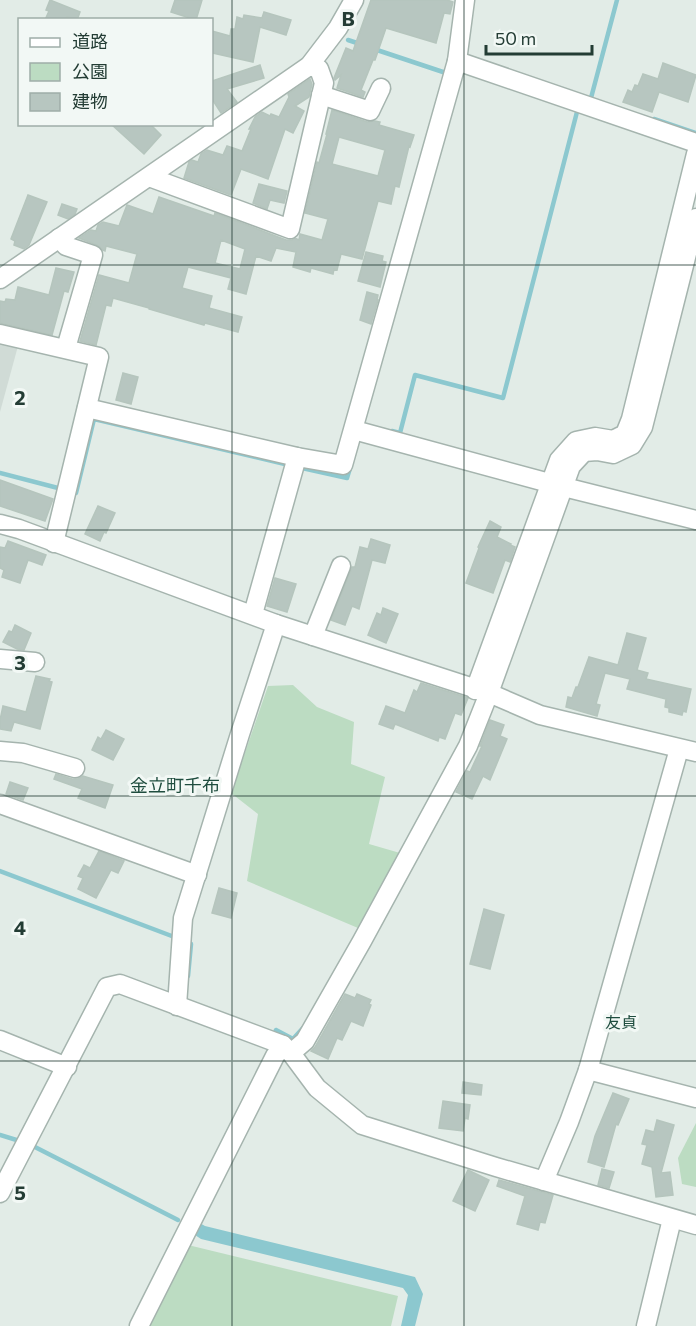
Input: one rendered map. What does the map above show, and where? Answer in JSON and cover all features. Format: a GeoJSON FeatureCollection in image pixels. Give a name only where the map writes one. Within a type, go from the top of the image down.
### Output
{"type":"FeatureCollection","features":[{"type":"Feature","properties":{"kind":"street"},"geometry":{"type":"LineString","coordinates":[[0,279],[309,66],[339,28],[354,0]]}},
{"type":"Feature","properties":{"kind":"street"},"geometry":{"type":"LineString","coordinates":[[87,408],[297,457],[344,465],[458,55],[465,0]]}},
{"type":"Feature","properties":{"kind":"street"},"geometry":{"type":"LineString","coordinates":[[458,55],[696,143]]}},
{"type":"Feature","properties":{"kind":"street"},"geometry":{"type":"LineString","coordinates":[[149,177],[290,229],[324,83],[319,69],[309,66]]}},
{"type":"Feature","properties":{"kind":"street"},"geometry":{"type":"LineString","coordinates":[[321,95],[370,111],[381,88]]}},
{"type":"Feature","properties":{"kind":"street"},"geometry":{"type":"LineString","coordinates":[[139,1326],[275,1056],[287,1044],[362,941],[468,746],[482,692],[557,484],[559,460],[576,441],[595,437],[613,440],[625,434],[631,419],[696,154]]}},
{"type":"Feature","properties":{"kind":"street"},"geometry":{"type":"LineString","coordinates":[[557,484],[584,452],[597,451],[613,454],[632,445],[643,427],[696,218]]}},
{"type":"Feature","properties":{"kind":"street"},"geometry":{"type":"LineString","coordinates":[[59,238],[66,246],[93,255],[66,348]]}},
{"type":"Feature","properties":{"kind":"street"},"geometry":{"type":"LineString","coordinates":[[0,334],[99,357],[54,543]]}},
{"type":"Feature","properties":{"kind":"street"},"geometry":{"type":"LineString","coordinates":[[354,430],[696,520]]}},
{"type":"Feature","properties":{"kind":"street"},"geometry":{"type":"LineString","coordinates":[[253,614],[297,457]]}},
{"type":"Feature","properties":{"kind":"street"},"geometry":{"type":"LineString","coordinates":[[0,524],[276,624],[482,692],[540,715],[688,751],[588,1070],[546,1176]]}},
{"type":"Feature","properties":{"kind":"street"},"geometry":{"type":"LineString","coordinates":[[313,636],[342,566]]}},
{"type":"Feature","properties":{"kind":"street"},"geometry":{"type":"LineString","coordinates":[[177,1006],[183,918],[276,624]]}},
{"type":"Feature","properties":{"kind":"street"},"geometry":{"type":"LineString","coordinates":[[0,659],[35,662]]}},
{"type":"Feature","properties":{"kind":"street"},"geometry":{"type":"LineString","coordinates":[[0,751],[23,753],[75,768]]}},
{"type":"Feature","properties":{"kind":"street"},"geometry":{"type":"LineString","coordinates":[[0,804],[197,875]]}},
{"type":"Feature","properties":{"kind":"street"},"geometry":{"type":"LineString","coordinates":[[0,1193],[107,987],[120,984],[287,1044],[317,1088],[362,1125],[496,1167],[546,1176],[696,1226]]}},
{"type":"Feature","properties":{"kind":"street"},"geometry":{"type":"LineString","coordinates":[[0,1040],[67,1066]]}},
{"type":"Feature","properties":{"kind":"street"},"geometry":{"type":"LineString","coordinates":[[588,1070],[696,1098]]}},
{"type":"Feature","properties":{"kind":"street"},"geometry":{"type":"LineString","coordinates":[[646,1326],[672,1219]]}},
{"type":"Feature","properties":{"kind":"shaded area"},"geometry":{"type":"Polygon","coordinates":[[[0,342],[18,346],[0,412],[0,342]]]}},
{"type":"Feature","properties":{"kind":"green space"},"geometry":{"type":"Polygon","coordinates":[[[293,685],[317,707],[354,722],[351,764],[385,777],[369,844],[400,853],[358,928],[247,881],[258,814],[231,793],[268,686],[293,685]]]}},
{"type":"Feature","properties":{"kind":"green space"},"geometry":{"type":"Polygon","coordinates":[[[696,1123],[696,1187],[682,1184],[678,1158],[696,1123]]]}},
{"type":"Feature","properties":{"kind":"green space"},"geometry":{"type":"Polygon","coordinates":[[[188,1245],[398,1296],[391,1326],[147,1326],[188,1245]]]}},
{"type":"Feature","properties":{"kind":"water"},"geometry":{"type":"Polygon","coordinates":[[[198,1222],[205,1226],[415,1277],[423,1294],[415,1326],[401,1326],[408,1295],[403,1288],[201,1239],[192,1233],[198,1222]]]}},
{"type":"Feature","properties":{"kind":"building"},"geometry":{"type":"Polygon","coordinates":[[[50,0],[80,12],[78,18],[46,18],[49,11],[46,10],[50,0]]]}},
{"type":"Feature","properties":{"kind":"building"},"geometry":{"type":"Polygon","coordinates":[[[175,0],[202,0],[197,18],[171,12],[175,0]]]}},
{"type":"Feature","properties":{"kind":"building"},"geometry":{"type":"Polygon","coordinates":[[[371,0],[447,0],[453,2],[450,14],[444,13],[436,43],[386,28],[361,90],[365,92],[363,97],[337,88],[341,75],[335,80],[334,78],[346,48],[353,51],[371,0]]]}},
{"type":"Feature","properties":{"kind":"building"},"geometry":{"type":"Polygon","coordinates":[[[264,12],[291,20],[286,35],[260,27],[253,62],[213,53],[213,31],[230,36],[231,29],[235,29],[237,17],[243,19],[244,15],[262,18],[264,12]]]}},
{"type":"Feature","properties":{"kind":"building"},"geometry":{"type":"Polygon","coordinates":[[[663,63],[696,75],[688,102],[659,92],[652,112],[623,102],[628,90],[632,92],[635,85],[638,86],[643,74],[658,79],[663,63]]]}},
{"type":"Feature","properties":{"kind":"building"},"geometry":{"type":"Polygon","coordinates":[[[260,65],[264,78],[227,89],[237,102],[221,113],[213,101],[213,81],[260,65]]]}},
{"type":"Feature","properties":{"kind":"building"},"geometry":{"type":"Polygon","coordinates":[[[310,79],[312,84],[309,97],[295,106],[304,111],[293,133],[285,129],[268,179],[241,169],[231,195],[184,178],[189,162],[192,160],[198,162],[201,154],[207,150],[223,155],[227,146],[242,151],[255,117],[262,112],[279,117],[289,97],[288,94],[310,79]]]}},
{"type":"Feature","properties":{"kind":"building"},"geometry":{"type":"Polygon","coordinates":[[[332,110],[367,122],[380,122],[379,125],[414,135],[399,187],[395,186],[391,204],[378,201],[362,259],[341,254],[337,270],[334,269],[333,274],[311,268],[310,272],[293,267],[296,252],[276,248],[271,261],[256,256],[246,294],[228,289],[231,278],[188,267],[182,288],[212,296],[209,308],[242,317],[238,332],[205,323],[204,325],[113,298],[111,306],[106,305],[96,345],[80,341],[99,275],[129,283],[137,254],[106,246],[105,251],[79,238],[91,230],[96,231],[98,225],[103,222],[119,226],[127,205],[153,214],[159,197],[214,216],[215,213],[286,240],[295,238],[299,240],[300,234],[322,240],[328,219],[305,213],[332,110]],[[339,137],[332,164],[378,176],[385,150],[339,137]],[[221,240],[215,263],[240,269],[245,249],[221,240]]]}},
{"type":"Feature","properties":{"kind":"building"},"geometry":{"type":"Polygon","coordinates":[[[113,126],[152,126],[161,135],[144,154],[113,126]]]}},
{"type":"Feature","properties":{"kind":"building"},"geometry":{"type":"Polygon","coordinates":[[[259,184],[287,191],[284,203],[270,200],[267,209],[253,203],[259,184]]]}},
{"type":"Feature","properties":{"kind":"building"},"geometry":{"type":"Polygon","coordinates":[[[28,195],[47,202],[29,245],[24,249],[14,245],[15,241],[11,239],[28,195]]]}},
{"type":"Feature","properties":{"kind":"building"},"geometry":{"type":"Polygon","coordinates":[[[62,204],[77,209],[75,214],[68,219],[58,215],[62,204]]]}},
{"type":"Feature","properties":{"kind":"building"},"geometry":{"type":"Polygon","coordinates":[[[366,252],[383,256],[382,261],[386,262],[380,287],[358,281],[366,252]]]}},
{"type":"Feature","properties":{"kind":"building"},"geometry":{"type":"Polygon","coordinates":[[[56,268],[74,272],[68,292],[64,291],[52,335],[0,323],[0,301],[15,300],[18,287],[49,295],[56,268]]]}},
{"type":"Feature","properties":{"kind":"building"},"geometry":{"type":"Polygon","coordinates":[[[367,292],[378,295],[371,324],[360,320],[367,292]]]}},
{"type":"Feature","properties":{"kind":"building"},"geometry":{"type":"Polygon","coordinates":[[[123,373],[138,377],[131,404],[116,400],[123,373]]]}},
{"type":"Feature","properties":{"kind":"building"},"geometry":{"type":"Polygon","coordinates":[[[0,480],[53,499],[45,521],[0,506],[0,480]]]}},
{"type":"Feature","properties":{"kind":"building"},"geometry":{"type":"Polygon","coordinates":[[[98,506],[115,513],[100,541],[85,534],[98,506]]]}},
{"type":"Feature","properties":{"kind":"building"},"geometry":{"type":"Polygon","coordinates":[[[490,521],[501,527],[497,537],[515,547],[510,562],[505,560],[493,593],[466,583],[478,547],[490,521]]]}},
{"type":"Feature","properties":{"kind":"building"},"geometry":{"type":"Polygon","coordinates":[[[371,539],[390,545],[385,563],[372,560],[359,609],[352,606],[345,625],[331,620],[352,567],[355,567],[360,547],[368,549],[371,539]]]}},
{"type":"Feature","properties":{"kind":"building"},"geometry":{"type":"Polygon","coordinates":[[[8,541],[46,555],[42,565],[28,560],[20,583],[2,577],[4,570],[0,568],[0,547],[5,548],[8,541]]]}},
{"type":"Feature","properties":{"kind":"building"},"geometry":{"type":"Polygon","coordinates":[[[275,578],[296,584],[287,612],[267,606],[275,578]]]}},
{"type":"Feature","properties":{"kind":"building"},"geometry":{"type":"Polygon","coordinates":[[[383,608],[398,614],[386,643],[368,635],[377,613],[381,615],[383,608]]]}},
{"type":"Feature","properties":{"kind":"building"},"geometry":{"type":"Polygon","coordinates":[[[15,625],[31,633],[24,650],[3,642],[15,625]]]}},
{"type":"Feature","properties":{"kind":"building"},"geometry":{"type":"Polygon","coordinates":[[[627,633],[646,638],[637,670],[648,673],[646,679],[691,689],[686,712],[683,711],[682,715],[669,712],[669,708],[665,707],[666,699],[627,689],[630,679],[605,673],[596,704],[600,705],[597,716],[566,707],[568,697],[572,698],[578,687],[589,657],[618,665],[627,633]]]}},
{"type":"Feature","properties":{"kind":"building"},"geometry":{"type":"Polygon","coordinates":[[[36,676],[50,679],[49,681],[52,682],[40,729],[14,722],[11,731],[0,729],[3,706],[26,712],[36,676]]]}},
{"type":"Feature","properties":{"kind":"building"},"geometry":{"type":"Polygon","coordinates":[[[421,683],[468,698],[461,715],[455,713],[445,739],[439,737],[438,741],[395,724],[393,729],[379,724],[386,706],[405,713],[414,690],[417,692],[421,683]]]}},
{"type":"Feature","properties":{"kind":"building"},"geometry":{"type":"Polygon","coordinates":[[[490,720],[504,725],[500,736],[507,739],[490,780],[483,776],[472,799],[456,792],[467,771],[470,772],[482,746],[480,746],[490,720]]]}},
{"type":"Feature","properties":{"kind":"building"},"geometry":{"type":"Polygon","coordinates":[[[106,730],[124,739],[113,760],[92,750],[98,737],[101,739],[106,730]]]}},
{"type":"Feature","properties":{"kind":"building"},"geometry":{"type":"Polygon","coordinates":[[[56,774],[72,779],[83,776],[113,785],[105,808],[78,798],[82,789],[54,779],[56,774]]]}},
{"type":"Feature","properties":{"kind":"building"},"geometry":{"type":"Polygon","coordinates":[[[10,782],[28,788],[23,800],[6,794],[10,782]]]}},
{"type":"Feature","properties":{"kind":"building"},"geometry":{"type":"Polygon","coordinates":[[[99,851],[124,861],[118,873],[111,870],[96,898],[78,889],[83,878],[78,876],[84,865],[90,868],[99,851]]]}},
{"type":"Feature","properties":{"kind":"building"},"geometry":{"type":"Polygon","coordinates":[[[219,888],[237,893],[231,918],[212,913],[219,888]]]}},
{"type":"Feature","properties":{"kind":"building"},"geometry":{"type":"Polygon","coordinates":[[[484,909],[504,915],[490,969],[470,964],[484,909]]]}},
{"type":"Feature","properties":{"kind":"building"},"geometry":{"type":"Polygon","coordinates":[[[345,994],[355,998],[357,994],[371,1000],[369,1004],[371,1005],[363,1026],[351,1021],[342,1040],[337,1038],[328,1059],[311,1051],[345,994]]]}},
{"type":"Feature","properties":{"kind":"building"},"geometry":{"type":"Polygon","coordinates":[[[463,1082],[482,1085],[481,1095],[462,1093],[463,1082]]]}},
{"type":"Feature","properties":{"kind":"building"},"geometry":{"type":"Polygon","coordinates":[[[613,1093],[629,1099],[618,1125],[616,1124],[604,1167],[588,1162],[595,1136],[613,1093]]]}},
{"type":"Feature","properties":{"kind":"building"},"geometry":{"type":"Polygon","coordinates":[[[443,1101],[470,1105],[463,1131],[439,1128],[443,1101]]]}},
{"type":"Feature","properties":{"kind":"building"},"geometry":{"type":"Polygon","coordinates":[[[657,1120],[674,1125],[661,1173],[670,1172],[673,1195],[656,1197],[652,1167],[642,1164],[647,1145],[642,1144],[646,1130],[654,1132],[657,1120]]]}},
{"type":"Feature","properties":{"kind":"building"},"geometry":{"type":"Polygon","coordinates":[[[602,1169],[614,1172],[609,1188],[598,1185],[602,1169]]]}},
{"type":"Feature","properties":{"kind":"building"},"geometry":{"type":"Polygon","coordinates":[[[468,1170],[489,1180],[475,1211],[453,1201],[468,1170]]]}},
{"type":"Feature","properties":{"kind":"building"},"geometry":{"type":"Polygon","coordinates":[[[499,1180],[553,1195],[545,1223],[540,1222],[538,1230],[517,1224],[525,1196],[497,1186],[499,1180]]]}},
{"type":"Feature","properties":{"kind":"waterway"},"geometry":{"type":"LineString","coordinates":[[591,98],[617,0]]}},
{"type":"Feature","properties":{"kind":"waterway"},"geometry":{"type":"LineString","coordinates":[[348,40],[360,44]]}},
{"type":"Feature","properties":{"kind":"waterway"},"geometry":{"type":"LineString","coordinates":[[374,49],[446,73],[446,70]]}},
{"type":"Feature","properties":{"kind":"waterway"},"geometry":{"type":"LineString","coordinates":[[392,431],[400,433],[415,375],[503,398],[578,108]]}},
{"type":"Feature","properties":{"kind":"waterway"},"geometry":{"type":"LineString","coordinates":[[654,119],[696,133]]}},
{"type":"Feature","properties":{"kind":"waterway"},"geometry":{"type":"LineString","coordinates":[[76,493],[94,419],[289,465]]}},
{"type":"Feature","properties":{"kind":"waterway"},"geometry":{"type":"LineString","coordinates":[[302,468],[347,478],[350,468]]}},
{"type":"Feature","properties":{"kind":"waterway"},"geometry":{"type":"LineString","coordinates":[[0,473],[58,488]]}},
{"type":"Feature","properties":{"kind":"waterway"},"geometry":{"type":"LineString","coordinates":[[0,871],[177,938]]}},
{"type":"Feature","properties":{"kind":"waterway"},"geometry":{"type":"LineString","coordinates":[[185,942],[191,944],[188,976]]}},
{"type":"Feature","properties":{"kind":"waterway"},"geometry":{"type":"LineString","coordinates":[[274,1036],[276,1030],[293,1039],[303,1028]]}},
{"type":"Feature","properties":{"kind":"waterway"},"geometry":{"type":"LineString","coordinates":[[0,1135],[23,1142]]}},
{"type":"Feature","properties":{"kind":"waterway"},"geometry":{"type":"LineString","coordinates":[[31,1145],[178,1220]]}},
{"type":"Feature","properties":{"kind":"district","name":"金立町千布"},"geometry":{"type":"Point","coordinates":[175,785]}},
{"type":"Feature","properties":{"kind":"district","name":"友貞"},"geometry":{"type":"Point","coordinates":[621,1021]}}]}
